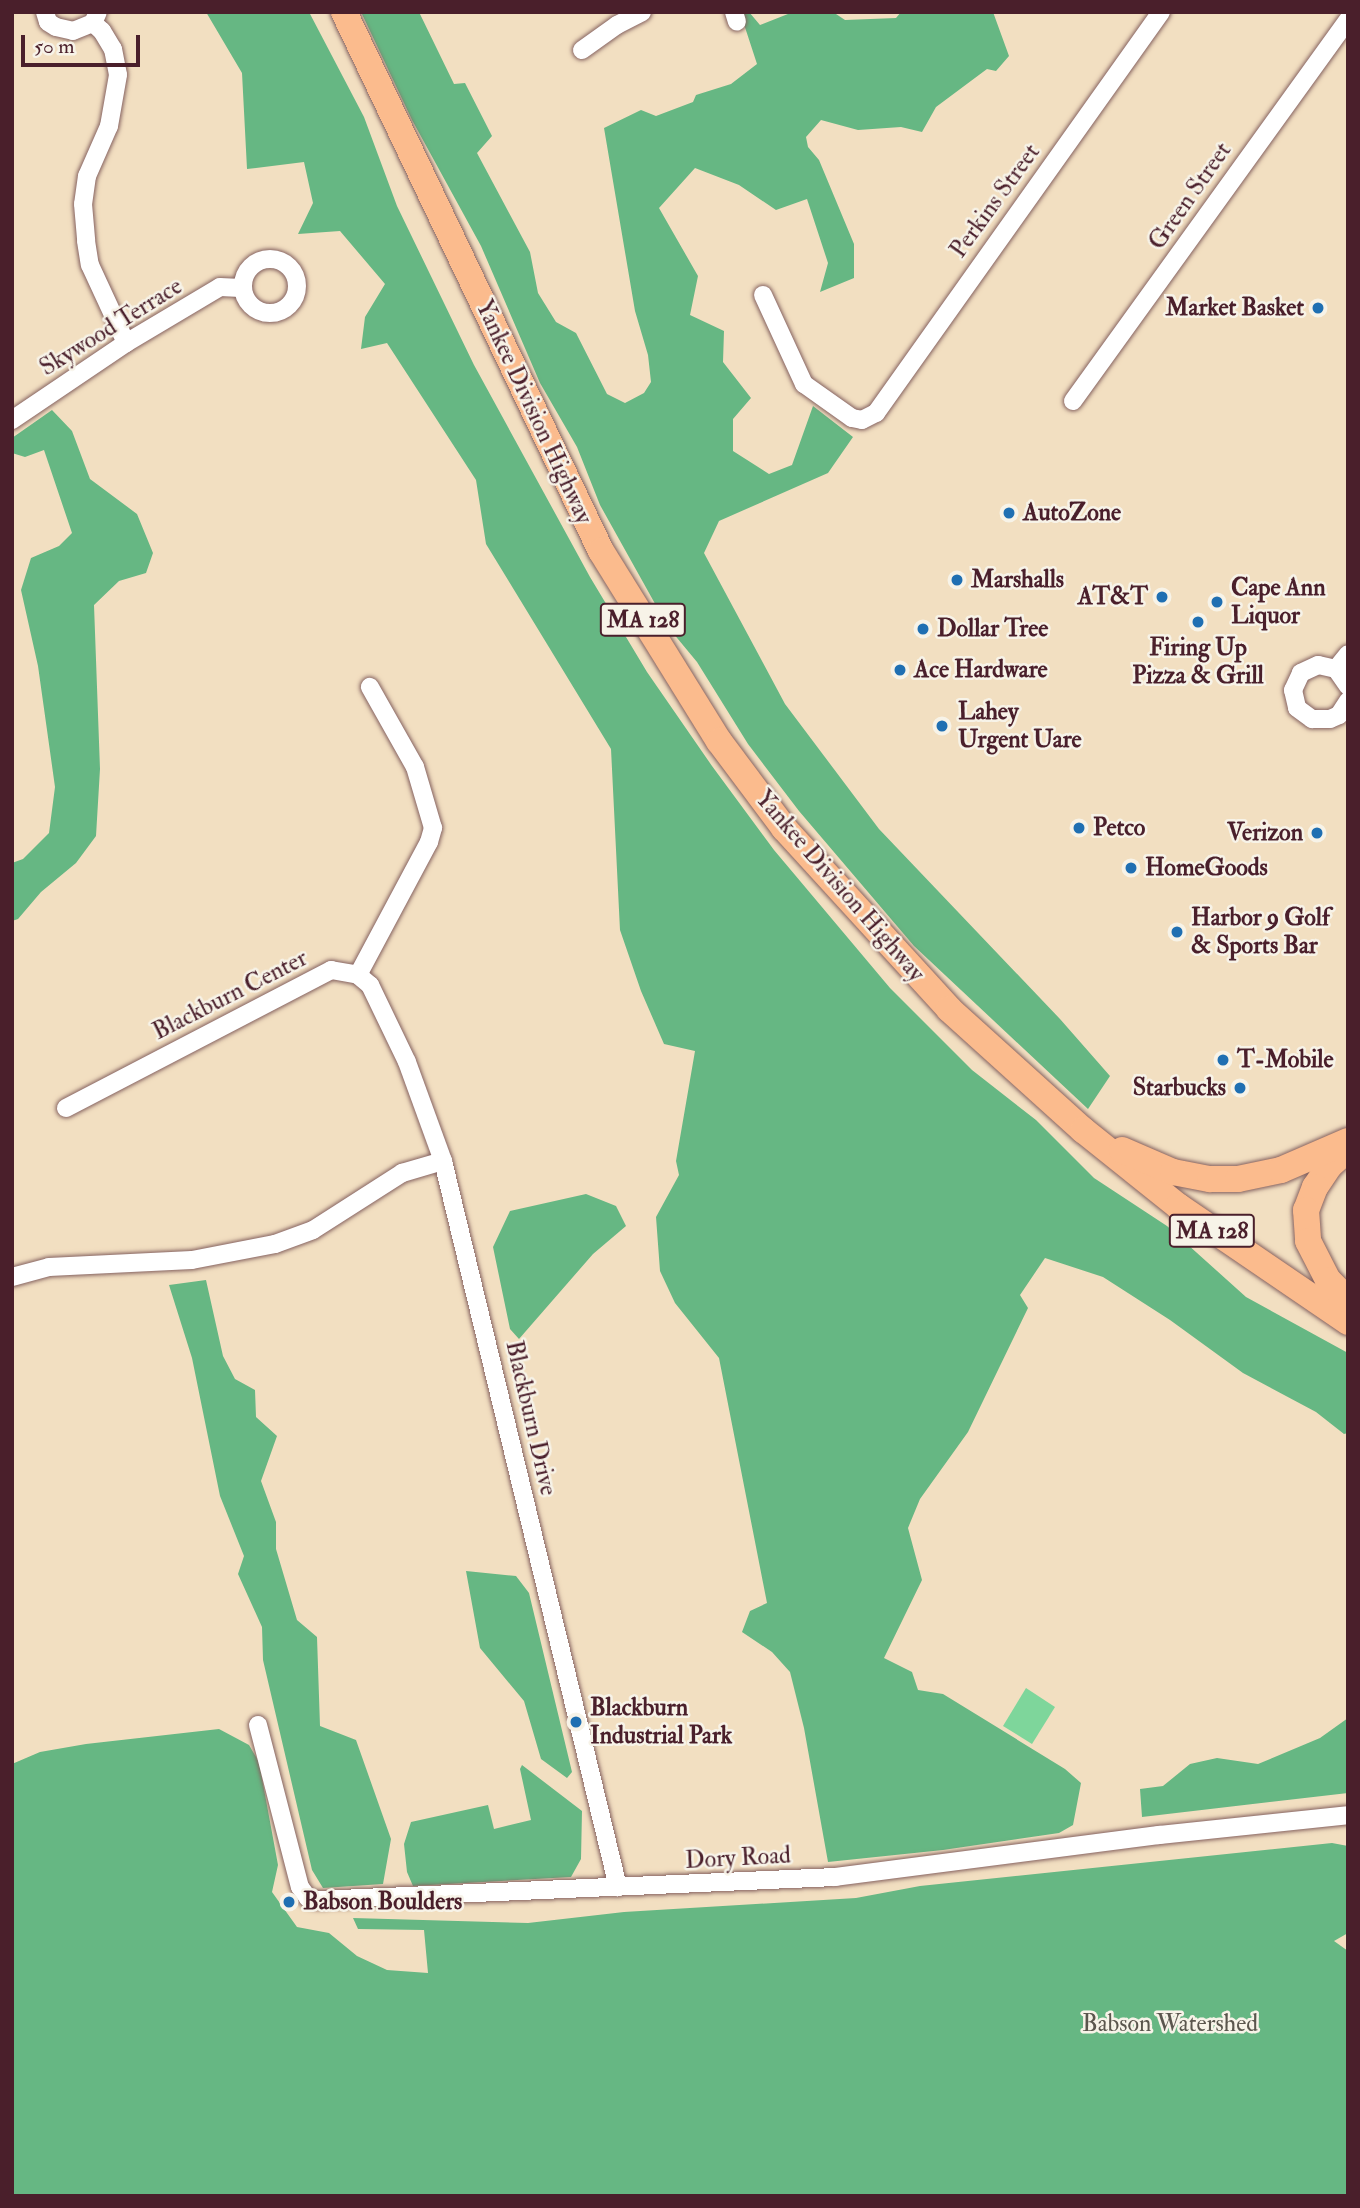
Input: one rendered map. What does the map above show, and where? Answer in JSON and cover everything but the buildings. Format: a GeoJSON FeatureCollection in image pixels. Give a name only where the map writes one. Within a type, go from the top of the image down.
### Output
{"type":"FeatureCollection","features":[{"type":"Feature","properties":{"kind":"highway","name":"Yankee Division Highway"},"geometry":{"type":"LineString","coordinates":[[344,12],[601,551],[719,741],[783,828],[859,914],[949,1009],[1083,1130],[1178,1206],[1348,1322]]}},
{"type":"Feature","properties":{"kind":"highway"},"geometry":{"type":"LineString","coordinates":[[1083,1130],[1173,1172],[1210,1179],[1238,1179],[1281,1170],[1348,1142]]}},
{"type":"Feature","properties":{"kind":"highway"},"geometry":{"type":"LineString","coordinates":[[1348,1149],[1329,1165],[1315,1187],[1306,1210],[1308,1241],[1328,1280],[1348,1300]]}},
{"type":"Feature","properties":{"kind":"street"},"geometry":{"type":"LineString","coordinates":[[45,12],[48,22],[65,30],[80,29],[95,18],[113,49],[118,75],[108,126],[87,176],[83,204],[90,265],[126,343]]}},
{"type":"Feature","properties":{"kind":"street"},"geometry":{"type":"LineString","coordinates":[[582,50],[617,25],[642,12]]}},
{"type":"Feature","properties":{"kind":"street","name":"Perkins Street"},"geometry":{"type":"LineString","coordinates":[[763,295],[804,384],[842,413],[852,418],[869,418],[876,413],[1161,12]]}},
{"type":"Feature","properties":{"kind":"street","name":"Green Street"},"geometry":{"type":"LineString","coordinates":[[1073,401],[1348,20]]}},
{"type":"Feature","properties":{"kind":"street","name":"Skywood Terrace"},"geometry":{"type":"LineString","coordinates":[[12,420],[126,343],[220,287],[241,288]]}},
{"type":"Feature","properties":{"kind":"street"},"geometry":{"type":"LineString","coordinates":[[1336,670],[1348,654]]}},
{"type":"Feature","properties":{"kind":"street"},"geometry":{"type":"LineString","coordinates":[[1347,706],[1331,719],[1312,719],[1304,715],[1294,699],[1296,681],[1301,673],[1318,665],[1336,670],[1348,686]]}},
{"type":"Feature","properties":{"kind":"street"},"geometry":{"type":"LineString","coordinates":[[358,975],[429,842],[433,828],[428,803],[415,767],[370,687]]}},
{"type":"Feature","properties":{"kind":"street","name":"Blackburn Center"},"geometry":{"type":"LineString","coordinates":[[66,1108],[331,970],[358,975]]}},
{"type":"Feature","properties":{"kind":"street","name":"Blackburn Drive"},"geometry":{"type":"LineString","coordinates":[[358,975],[370,985],[407,1062],[443,1161],[618,1887]]}},
{"type":"Feature","properties":{"kind":"street"},"geometry":{"type":"LineString","coordinates":[[12,1277],[49,1267],[192,1260],[275,1244],[313,1230],[402,1173],[443,1161]]}},
{"type":"Feature","properties":{"kind":"street","name":"Dory Road"},"geometry":{"type":"LineString","coordinates":[[258,1725],[290,1858],[300,1887],[308,1898],[317,1900],[835,1877],[1159,1835],[1348,1815]]}},
{"type":"Feature","properties":{"kind":"green space"},"geometry":{"type":"Polygon","coordinates":[[[206,12],[309,12],[364,117],[397,206],[474,365],[590,577],[647,672],[712,766],[774,850],[890,988],[972,1070],[1036,1120],[1094,1178],[1167,1226],[1246,1297],[1348,1353],[1348,1433],[1344,1434],[1316,1412],[1243,1373],[1170,1320],[1103,1277],[1045,1258],[1020,1295],[1028,1308],[968,1432],[920,1499],[908,1528],[922,1580],[884,1658],[912,1672],[918,1690],[943,1694],[1065,1769],[1081,1783],[1073,1825],[1059,1833],[943,1850],[828,1862],[804,1728],[790,1672],[772,1652],[742,1632],[750,1611],[767,1603],[719,1358],[675,1303],[660,1271],[656,1217],[679,1175],[676,1161],[695,1051],[664,1044],[641,991],[620,930],[611,749],[486,544],[476,480],[387,343],[361,349],[365,317],[385,284],[340,231],[298,234],[313,203],[304,162],[247,169],[242,73],[206,12]]]}},
{"type":"Feature","properties":{"kind":"green space"},"geometry":{"type":"Polygon","coordinates":[[[361,12],[419,12],[454,84],[465,83],[492,136],[477,153],[530,252],[538,293],[556,322],[576,333],[607,394],[625,403],[644,393],[651,382],[648,355],[635,311],[604,128],[641,110],[656,116],[693,102],[696,95],[731,84],[757,64],[740,12],[749,12],[760,25],[793,12],[833,12],[845,20],[896,18],[901,12],[993,12],[1009,56],[996,71],[987,69],[936,107],[922,132],[901,127],[858,130],[821,120],[806,137],[808,147],[819,160],[854,244],[854,278],[820,292],[828,263],[807,199],[776,210],[739,185],[695,168],[659,208],[698,276],[690,315],[724,331],[723,362],[751,398],[733,419],[733,451],[769,474],[792,465],[813,406],[853,437],[828,473],[719,521],[704,553],[785,704],[879,829],[1060,1019],[1110,1076],[1088,1109],[914,946],[799,811],[748,744],[697,662],[668,627],[600,505],[577,447],[540,383],[481,246],[412,120],[361,12]]]}},
{"type":"Feature","properties":{"kind":"green space"},"geometry":{"type":"Polygon","coordinates":[[[52,410],[72,431],[90,479],[137,514],[153,553],[146,573],[119,581],[94,605],[100,769],[96,836],[76,863],[41,892],[18,919],[12,921],[12,863],[23,859],[49,833],[55,787],[38,666],[21,590],[31,558],[59,546],[72,533],[44,450],[25,457],[12,453],[12,438],[52,410]]]}},
{"type":"Feature","properties":{"kind":"green space"},"geometry":{"type":"Polygon","coordinates":[[[586,1194],[616,1206],[626,1226],[593,1254],[519,1339],[510,1329],[493,1247],[510,1211],[586,1194]]]}},
{"type":"Feature","properties":{"kind":"green space"},"geometry":{"type":"Polygon","coordinates":[[[206,1280],[223,1356],[235,1379],[255,1390],[256,1417],[277,1436],[261,1481],[276,1522],[276,1549],[297,1620],[317,1637],[320,1726],[356,1740],[391,1839],[383,1884],[323,1888],[312,1870],[263,1660],[262,1627],[238,1574],[244,1556],[220,1496],[192,1358],[169,1285],[206,1280]]]}},
{"type":"Feature","properties":{"kind":"green space"},"geometry":{"type":"Polygon","coordinates":[[[466,1571],[516,1576],[529,1593],[572,1772],[567,1778],[541,1759],[524,1701],[480,1648],[466,1571]]]}},
{"type":"Feature","properties":{"kind":"green space"},"geometry":{"type":"Polygon","coordinates":[[[1026,1688],[1055,1707],[1032,1744],[1003,1726],[1026,1688]]]}},
{"type":"Feature","properties":{"kind":"green space"},"geometry":{"type":"Polygon","coordinates":[[[1348,1718],[1348,1793],[1142,1817],[1140,1789],[1163,1786],[1190,1764],[1217,1758],[1258,1764],[1320,1738],[1348,1718]]]}},
{"type":"Feature","properties":{"kind":"green space","name":"Babson Watershed"},"geometry":{"type":"Polygon","coordinates":[[[219,1729],[249,1745],[259,1762],[278,1865],[272,1892],[297,1927],[329,1933],[357,1956],[387,1970],[428,1973],[424,1930],[358,1929],[353,1918],[528,1923],[624,1912],[856,1898],[920,1886],[1332,1843],[1348,1846],[1348,1933],[1334,1941],[1348,1951],[1348,2196],[12,2196],[12,1764],[40,1752],[86,1744],[219,1729]]]}},
{"type":"Feature","properties":{"kind":"green space"},"geometry":{"type":"Polygon","coordinates":[[[522,1765],[582,1811],[581,1859],[571,1877],[413,1886],[407,1872],[404,1844],[411,1822],[488,1805],[494,1829],[531,1820],[520,1769],[522,1765]]]}},
{"type":"Feature","properties":{"kind":"place","name":"Market Basket"},"geometry":{"type":"Point","coordinates":[1318,308]}},
{"type":"Feature","properties":{"kind":"place","name":"AutoZone"},"geometry":{"type":"Point","coordinates":[1009,513]}},
{"type":"Feature","properties":{"kind":"place","name":"Marshalls"},"geometry":{"type":"Point","coordinates":[957,580]}},
{"type":"Feature","properties":{"kind":"place","name":"AT&T"},"geometry":{"type":"Point","coordinates":[1162,597]}},
{"type":"Feature","properties":{"kind":"place","name":"Cape Ann Liquor"},"geometry":{"type":"Point","coordinates":[1217,602]}},
{"type":"Feature","properties":{"kind":"place","name":"Firing Up Pizza & Grill"},"geometry":{"type":"Point","coordinates":[1198,622]}},
{"type":"Feature","properties":{"kind":"place","name":"Dollar Tree"},"geometry":{"type":"Point","coordinates":[923,629]}},
{"type":"Feature","properties":{"kind":"place","name":"Ace Hardware"},"geometry":{"type":"Point","coordinates":[900,670]}},
{"type":"Feature","properties":{"kind":"place","name":"Lahey Urgent Uare"},"geometry":{"type":"Point","coordinates":[942,726]}},
{"type":"Feature","properties":{"kind":"place","name":"Petco"},"geometry":{"type":"Point","coordinates":[1079,828]}},
{"type":"Feature","properties":{"kind":"place","name":"Verizon"},"geometry":{"type":"Point","coordinates":[1317,833]}},
{"type":"Feature","properties":{"kind":"place","name":"HomeGoods"},"geometry":{"type":"Point","coordinates":[1131,868]}},
{"type":"Feature","properties":{"kind":"place","name":"Harbor 9 Golf & Sports Bar"},"geometry":{"type":"Point","coordinates":[1177,932]}},
{"type":"Feature","properties":{"kind":"place","name":"T-Mobile"},"geometry":{"type":"Point","coordinates":[1223,1060]}},
{"type":"Feature","properties":{"kind":"place","name":"Starbucks"},"geometry":{"type":"Point","coordinates":[1240,1088]}},
{"type":"Feature","properties":{"kind":"place","name":"Blackburn Industrial Park"},"geometry":{"type":"Point","coordinates":[576,1722]}},
{"type":"Feature","properties":{"kind":"place","name":"Babson Boulders"},"geometry":{"type":"Point","coordinates":[289,1902]}}]}
